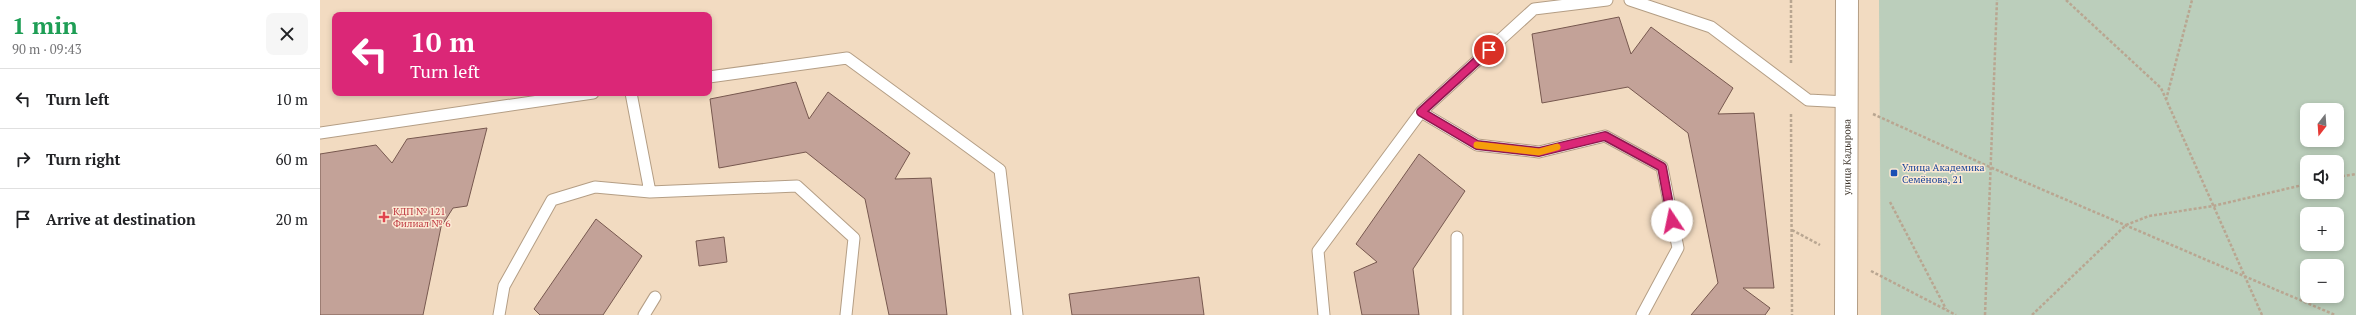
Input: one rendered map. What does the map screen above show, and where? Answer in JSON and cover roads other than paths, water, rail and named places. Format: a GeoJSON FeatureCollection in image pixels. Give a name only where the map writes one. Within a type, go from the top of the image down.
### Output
{"type":"FeatureCollection","features":[{"type":"Feature","properties":{"kind":"street","name":"улица Кадырова"},"geometry":{"type":"LineString","coordinates":[[1846,315],[1847,0]]}},
{"type":"Feature","properties":{"kind":"lane"},"geometry":{"type":"LineString","coordinates":[[1324,315],[1318,251],[1421,112],[1534,9],[1607,0]]}},
{"type":"Feature","properties":{"kind":"lane"},"geometry":{"type":"LineString","coordinates":[[1630,0],[1711,27],[1808,100],[1846,102]]}},
{"type":"Feature","properties":{"kind":"lane"},"geometry":{"type":"LineString","coordinates":[[712,77],[847,58],[1000,170],[1017,315]]}},
{"type":"Feature","properties":{"kind":"lane"},"geometry":{"type":"LineString","coordinates":[[320,133],[573,96]]}},
{"type":"Feature","properties":{"kind":"lane"},"geometry":{"type":"LineString","coordinates":[[631,96],[650,192]]}},
{"type":"Feature","properties":{"kind":"lane"},"geometry":{"type":"LineString","coordinates":[[1421,112],[1477,145],[1539,152],[1605,136],[1662,167],[1678,248],[1642,315]]}},
{"type":"Feature","properties":{"kind":"lane"},"geometry":{"type":"LineString","coordinates":[[499,315],[504,286],[552,200],[595,187],[650,192],[797,186],[854,238],[846,315]]}},
{"type":"Feature","properties":{"kind":"lane"},"geometry":{"type":"LineString","coordinates":[[1457,237],[1457,315]]}},
{"type":"Feature","properties":{"kind":"lane"},"geometry":{"type":"LineString","coordinates":[[644,315],[655,297]]}},
{"type":"Feature","properties":{"kind":"place","name":"Улица Академика Семёнова, 21"},"geometry":{"type":"Point","coordinates":[1894,173]}},
{"type":"Feature","properties":{"kind":"place","name":"КДП № 121 Филиал № 6"},"geometry":{"type":"Point","coordinates":[384,217]}}]}
